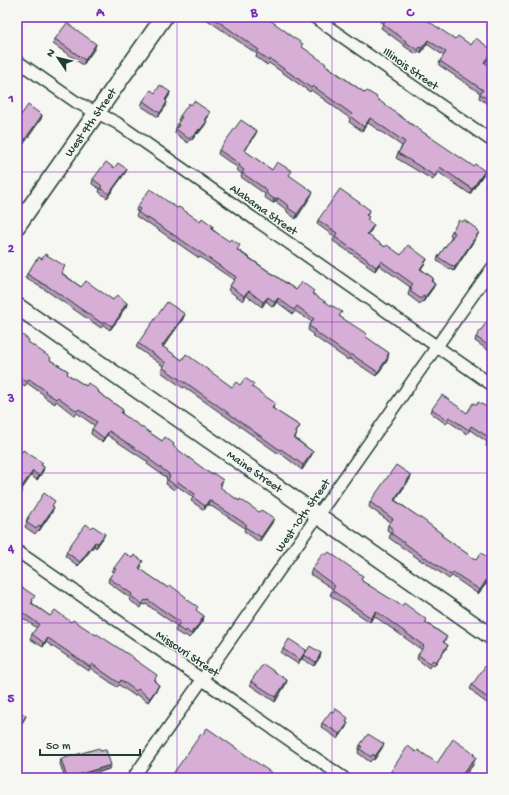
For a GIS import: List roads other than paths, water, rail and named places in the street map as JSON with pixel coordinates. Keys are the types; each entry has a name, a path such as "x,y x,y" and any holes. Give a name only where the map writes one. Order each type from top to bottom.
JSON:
{"street":[{"name":"West 9th Street","path":"17,226 164,17"},
{"name":"Illinois Street","path":"314,17 492,141"},
{"name":"Alabama Street","path":"17,61 76,102 117,123 492,385"},
{"name":"West 10th Street","path":"133,778 492,268"},
{"name":"Maine Street","path":"17,306 492,637"},
{"name":"Missouri Street","path":"17,551 344,778"}]}
